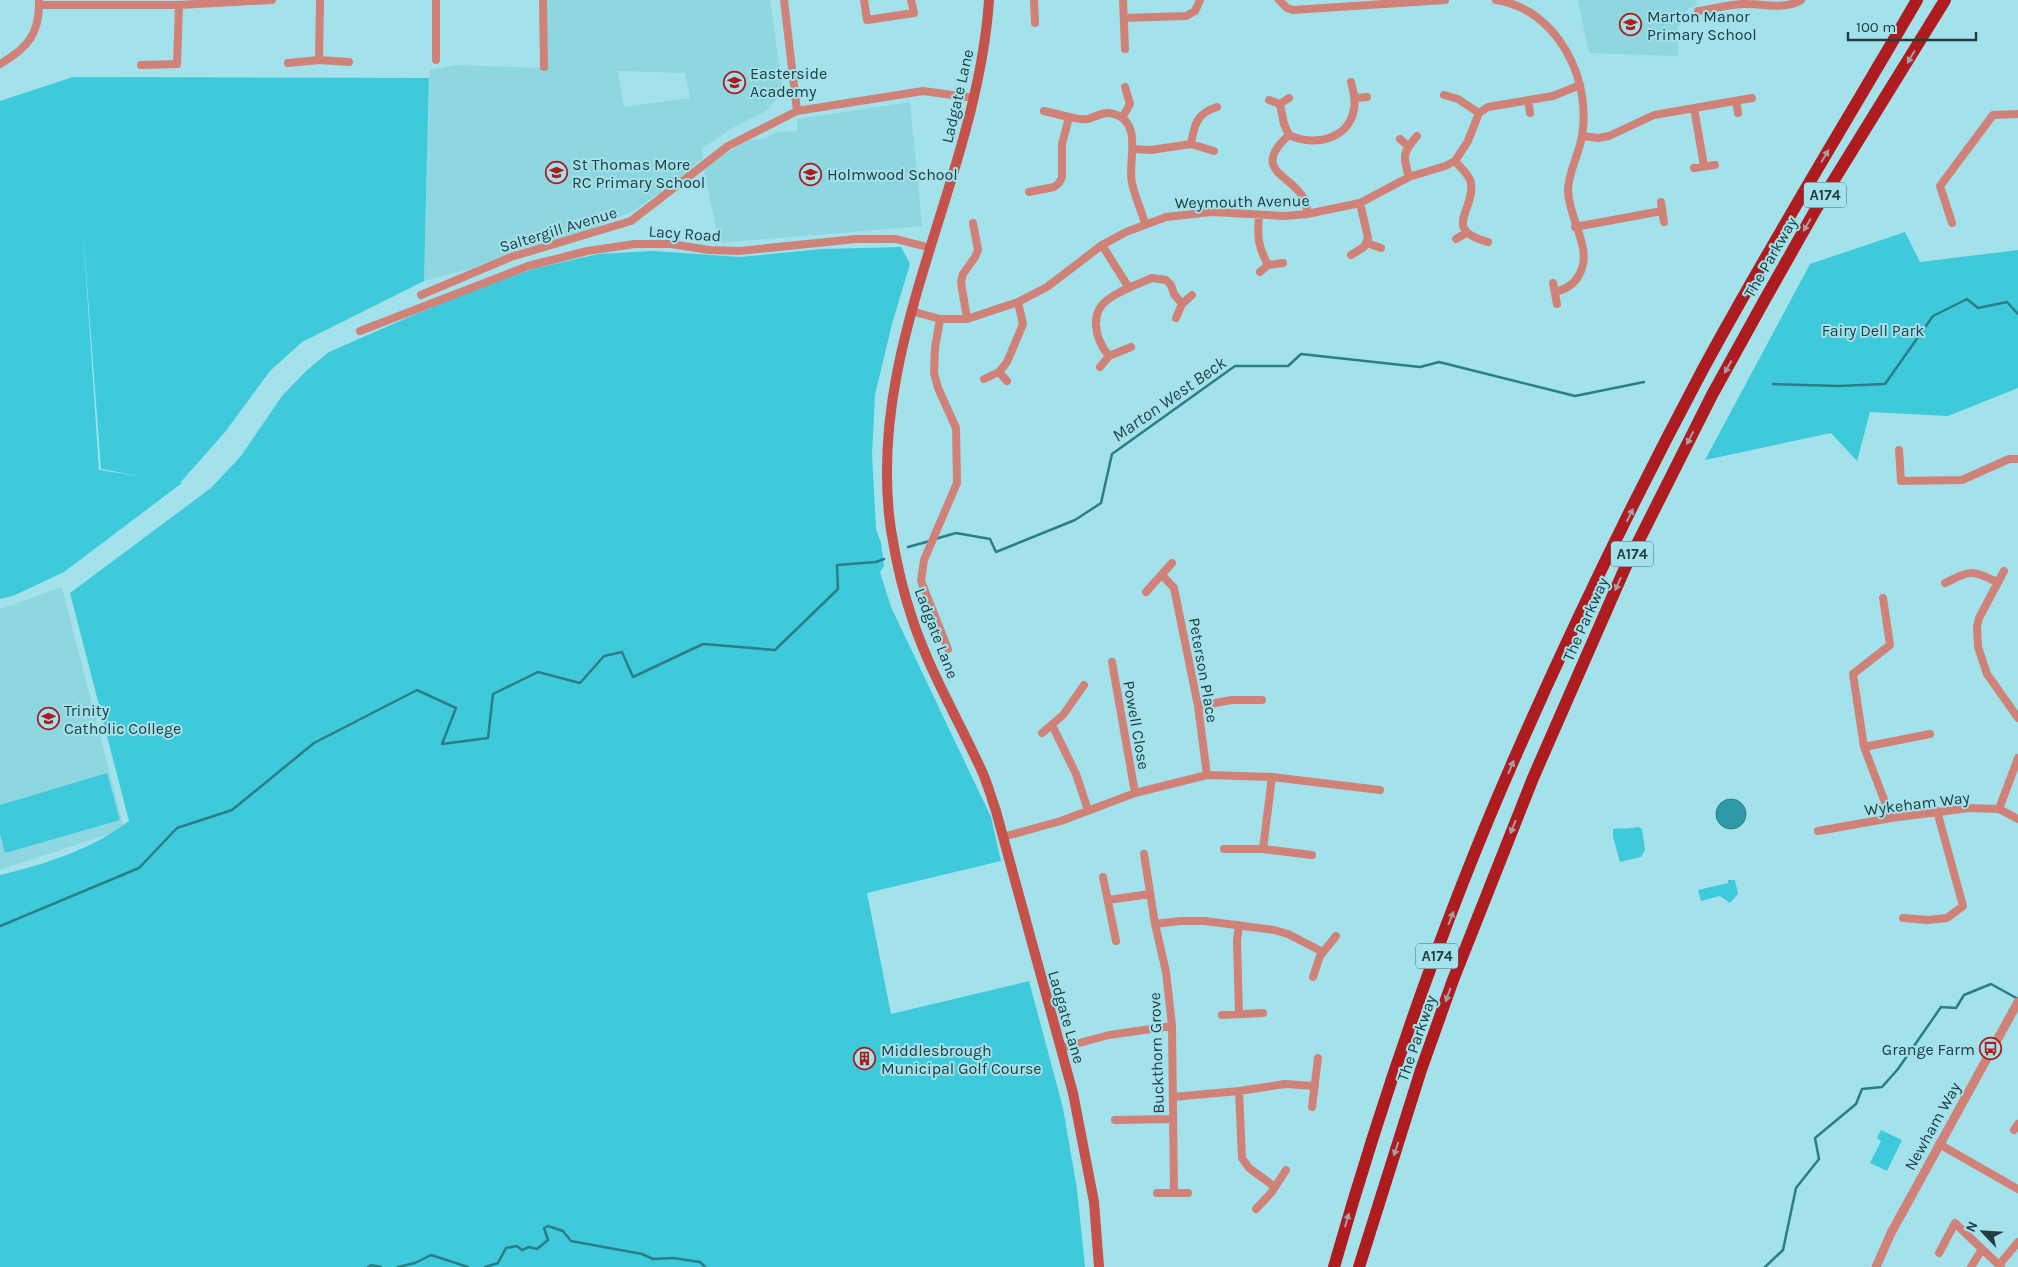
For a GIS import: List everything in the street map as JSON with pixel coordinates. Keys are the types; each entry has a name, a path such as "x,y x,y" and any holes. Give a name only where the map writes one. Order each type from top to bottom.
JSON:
{"highway":[{"name":"The Parkway","path":"1334,1267 1386,1098 1428,979 1470,868 1527,732 1597,580 1703,370 1795,207 1917,0"},
{"name":"The Parkway","path":"1359,1267 1421,1070 1453,980 1533,778 1625,568 1712,395 1764,300 1816,209 1945,0"}],"main road":[{"name":"Ladgate Lane","path":"989,0 987,28 974,98 911,311 896,369 888,438 888,489 891,531 913,622 982,770 1003,837 1079,1121 1094,1202 1099,1267"}],"street":[{"path":"0,64 19,53 32,38 37,28 39,3 131,2 179,5 224,1 272,0"},
{"path":"319,60 320,0"},
{"path":"436,0 436,60"},
{"path":"543,0 544,67"},
{"path":"784,0 797,111"},
{"path":"864,0 867,20 914,12 912,0"},
{"path":"1034,0 1035,23"},
{"path":"1122,0 1125,49"},
{"path":"1124,18 1186,16 1195,11 1200,0"},
{"path":"1279,0 1292,10 1355,3 1445,0"},
{"path":"1501,0 1533,14 1553,30 1566,51 1580,85 1584,116 1582,136 1571,172 1568,190 1569,208 1584,252 1582,269 1574,282 1562,291 1555,292"},
{"path":"1698,11 1747,3 1776,7 1789,5 1801,0"},
{"path":"141,65 177,64 179,5"},
{"path":"288,63 319,60 349,62"},
{"path":"1280,104 1284,124 1289,135 1305,142 1328,139 1347,125 1354,111 1355,98 1351,82"},
{"path":"1488,242 1476,239 1466,233 1463,220 1471,188 1471,180 1455,161 1468,141 1479,113 1497,105 1553,96 1580,85"},
{"path":"1122,118 1130,104 1125,87"},
{"name":"Saltergill Avenue","path":"421,295 510,257 630,221 728,146 797,111 923,91 974,98"},
{"path":"1444,95 1458,99 1479,113"},
{"path":"1355,98 1367,97"},
{"path":"1280,104 1289,98"},
{"path":"1582,136 1598,138 1608,136 1654,115 1752,98"},
{"path":"1269,100 1280,104"},
{"path":"1528,100 1530,113"},
{"path":"1736,101 1738,113"},
{"path":"1191,144 1196,121 1204,112 1216,107"},
{"path":"1694,108 1704,166"},
{"path":"1044,111 1080,120 1104,113 1122,118 1130,128 1132,136 1131,182 1146,223"},
{"path":"1952,223 1940,186 1993,116 2018,114"},
{"path":"1030,192 1054,187 1059,183 1062,176 1062,144 1069,117"},
{"path":"1289,135 1275,152 1274,164 1276,171 1300,192 1305,200 1307,214"},
{"path":"1409,177 1404,156 1408,146 1417,136"},
{"path":"1400,139 1408,146"},
{"path":"1132,149 1159,150 1191,144 1214,151"},
{"name":"Weymouth Avenue","path":"911,311 940,319 967,319 1018,302 1047,287 1102,245 1146,223 1166,216 1212,212 1259,216 1307,214 1360,203 1409,177 1455,161"},
{"path":"1694,168 1715,165"},
{"path":"1661,202 1664,222"},
{"path":"1351,255 1364,247 1368,238 1360,203"},
{"path":"1575,227 1662,212"},
{"path":"1259,216 1257,236 1261,251 1268,265"},
{"path":"967,319 960,282 978,250 973,223"},
{"path":"1456,239 1466,233"},
{"name":"Lacy Road","path":"360,331 528,266 587,251 616,246 671,244 709,250 740,251 856,239 896,239 931,248"},
{"path":"1367,243 1381,248"},
{"path":"1102,245 1129,288"},
{"path":"1260,272 1268,265 1283,263"},
{"path":"1109,356 1097,337 1096,318 1101,306 1109,298 1152,278 1159,278 1171,285 1174,294 1182,304"},
{"path":"1553,283 1557,304"},
{"path":"1176,318 1182,304 1192,295"},
{"path":"984,380 1000,372 1007,362 1023,324 1018,302"},
{"path":"940,319 935,348 934,373 938,388 956,428 957,483 924,560 922,581 924,591 948,649"},
{"path":"1100,367 1109,356 1131,347"},
{"path":"1000,372 1007,381"},
{"path":"1899,450 1901,481 1962,480 2009,459 2018,458"},
{"path":"1146,592 1172,563"},
{"path":"2004,571 1979,618 1977,627 1978,647 1986,674 2018,715"},
{"path":"1945,583 1961,575 1976,572 1997,582"},
{"name":"Peterson Place","path":"1162,575 1174,588 1198,706 1207,774"},
{"path":"1883,598 1890,645 1853,674 1864,748 1891,818"},
{"name":"Powell Close","path":"1112,662 1135,793"},
{"path":"1042,733 1063,715 1084,685"},
{"path":"1198,706 1232,700 1262,700"},
{"path":"1052,725 1076,774 1088,810"},
{"path":"1864,748 1930,734"},
{"path":"1999,809 2016,772 2018,758"},
{"path":"1003,837 1061,821 1135,793 1207,774 1272,777 1380,790"},
{"path":"1263,849 1272,777"},
{"name":"Wykeham Way","path":"1818,831 1891,818 1969,808 1999,809 2018,819"},
{"path":"1903,918 1928,920 1947,918 1963,906 1937,811"},
{"path":"1224,849 1263,849 1312,855"},
{"name":"Buckthorn Grove","path":"1144,854 1155,924 1166,972 1172,1026 1174,1193"},
{"path":"1104,877 1116,941"},
{"path":"1108,900 1150,894"},
{"path":"1155,924 1205,921 1274,930 1288,934 1323,952"},
{"path":"1239,926 1237,941 1239,1014"},
{"path":"1313,977 1323,952 1336,936"},
{"name":"Newham Way","path":"1876,1267 1891,1233 2018,1002"},
{"path":"1222,1015 1263,1013"},
{"path":"1061,1048 1109,1035 1172,1026"},
{"path":"1312,1107 1318,1058"},
{"path":"1172,1097 1239,1091 1285,1084 1315,1086"},
{"path":"1239,1091 1242,1158 1249,1168 1275,1187"},
{"path":"1115,1120 1173,1119"},
{"path":"1939,1144 2018,1189"},
{"path":"1256,1209 1275,1187 1286,1170"},
{"path":"1157,1193 1188,1193"},
{"path":"1939,1253 1955,1223 2000,1266 2018,1242"},
{"path":"1971,1267 1982,1249"}],"shaded area":[{"name":"St Thomas More RC Primary School","path":"542,0 770,0 783,92 766,111 734,127 701,149 703,158 668,187 633,211 586,231 520,249 470,269 424,281 430,70 456,65 541,68","holes":["618,71 685,73 690,98 624,107"]},
{"name":"Marton Manor Primary School","path":"1578,0 1696,0 1697,5 1689,8 1680,22 1678,29 1678,56 1589,53"},
{"name":"Holmwood School","path":"910,102 922,226 719,243 704,170 722,156 750,138 750,140 762,139 777,132 797,131 797,119"},
{"name":"Trinity Catholic College","path":"62,587 124,829 0,870 0,609"},
{"path":"1731,799 1742,803 1746,814 1742,825 1731,829 1720,825 1716,814 1720,803"}],"green space":[{"path":"73,77 429,78 424,281 302,342 270,371 225,432 180,483 182,483 64,572 13,596 0,599 0,101","holes":["83,231 101,469 140,476 99,470"]},
{"name":"Fairy Dell Park","path":"1905,232 1920,262 2018,250 2018,388 1948,416 1870,412 1857,461 1831,433 1705,460 1810,264"},
{"name":"Middlesbrough Municipal Golf Course","path":"901,247 910,264 892,324 875,395 872,454 876,529 881,543 884,566 880,572 891,607 991,817 1001,861 867,893 891,1014 1029,981 1063,1108 1077,1189 1085,1267 0,1267 0,875 67,855 99,840 129,821 70,593 211,488 241,456 282,396 306,371 329,352 481,287 533,269 598,254 653,251 740,257 822,249"},
{"path":"107,773 120,820 5,853 0,834 0,805"},
{"path":"1638,827 1642,829 1645,850 1641,857 1620,862 1613,837 1613,829"},
{"path":"1728,880 1735,880 1738,894 1730,903 1720,896 1701,901 1698,890 1728,883"},
{"path":"1881,1130 1902,1140 1887,1171 1870,1163 1881,1141 1877,1138"}],"waterway":[{"name":"Marton West Beck","path":"1773,384 1839,386 1885,384 1933,316 1967,299 1978,308 2007,302 2018,314"},
{"name":"Marton West Beck","path":"935,539 956,533 990,539 996,552 1075,520 1101,503 1112,454 1235,366 1288,366 1301,354 1420,367 1439,362 1575,396 1644,382"},
{"name":"Marton West Beck","path":"908,547 930,541"},
{"name":"Marton West Beck","path":"0,926 139,868 177,828 232,810 314,743 417,690 456,708 442,744 488,738 493,694 538,672 580,683 604,656 622,652 633,677 703,644 775,650 838,589 837,565 876,562 884,559"},
{"path":"1765,1267 1783,1250 1796,1188 1819,1159 1815,1138 1856,1104 1862,1089 1882,1087 1898,1069 1941,1007 1956,1008 1964,995 1991,984 2018,999"},
{"path":"485,1267 498,1263 506,1248 517,1246 522,1250 529,1247 537,1249 548,1240 544,1228 548,1226 563,1231 571,1241 642,1254 653,1259 673,1258 700,1262 705,1267"},
{"path":"398,1267 415,1263 431,1255 468,1267"},
{"path":"368,1267 371,1265 381,1267"}],"place":[{"name":"Marton Manor Primary School","path":"1631,25"},
{"name":"Easterside Academy","path":"734,82"},
{"name":"St Thomas More RC Primary School","path":"556,173"},
{"name":"Holmwood School","path":"811,174"},
{"name":"Trinity Catholic College","path":"48,719"},
{"name":"Grange Farm","path":"1991,1049"},
{"name":"Middlesbrough Municipal Golf Course","path":"865,1059"}]}
